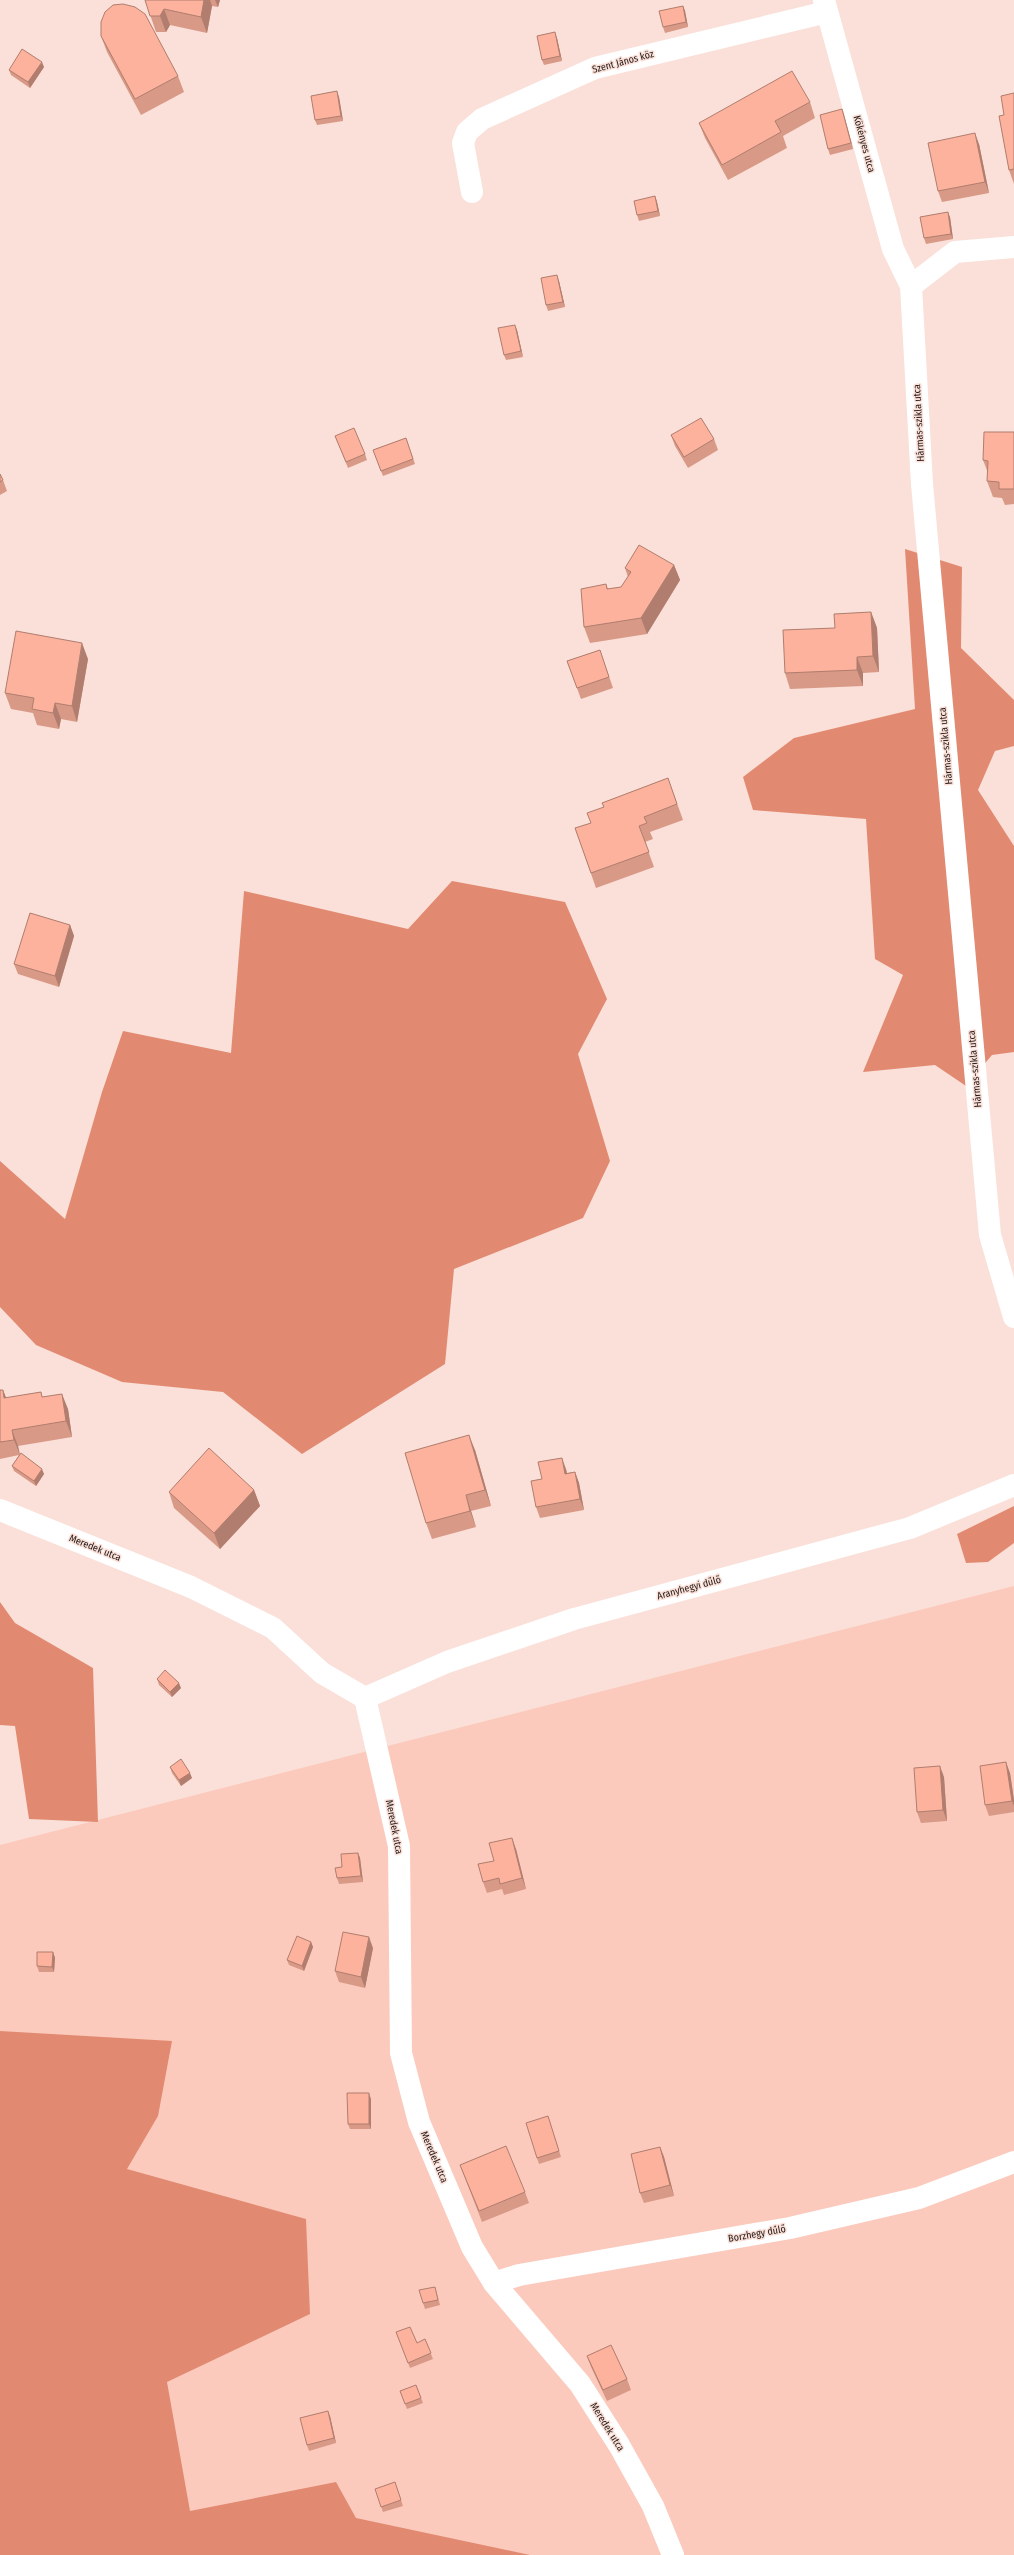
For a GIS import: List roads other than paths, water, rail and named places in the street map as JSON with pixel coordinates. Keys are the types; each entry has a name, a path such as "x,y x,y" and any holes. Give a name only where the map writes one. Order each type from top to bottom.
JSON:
{"street":[{"name":"Szent János köz","path":"472,192 463,143 467,132 482,120 595,68 826,6"},
{"name":"Kökényes utca","path":"826,6 893,249 911,286"},
{"path":"911,286 955,252 1014,247"},
{"name":"Hármas-szikla utca","path":"911,286 922,484 990,1235 1014,1317"},
{"name":"Aranyhegyi dűlő","path":"365,1698 447,1662 574,1619 910,1528 1014,1485"},
{"name":"Meredek utca","path":"0,1510 190,1587 273,1628 322,1673 365,1698 400,1846 402,2054 419,2122 472,2247 494,2283 580,2384 619,2444 653,2506 673,2555"},
{"name":"Borzhegy dűlő","path":"494,2283 519,2275 790,2228 919,2198 1014,2162"}]}
